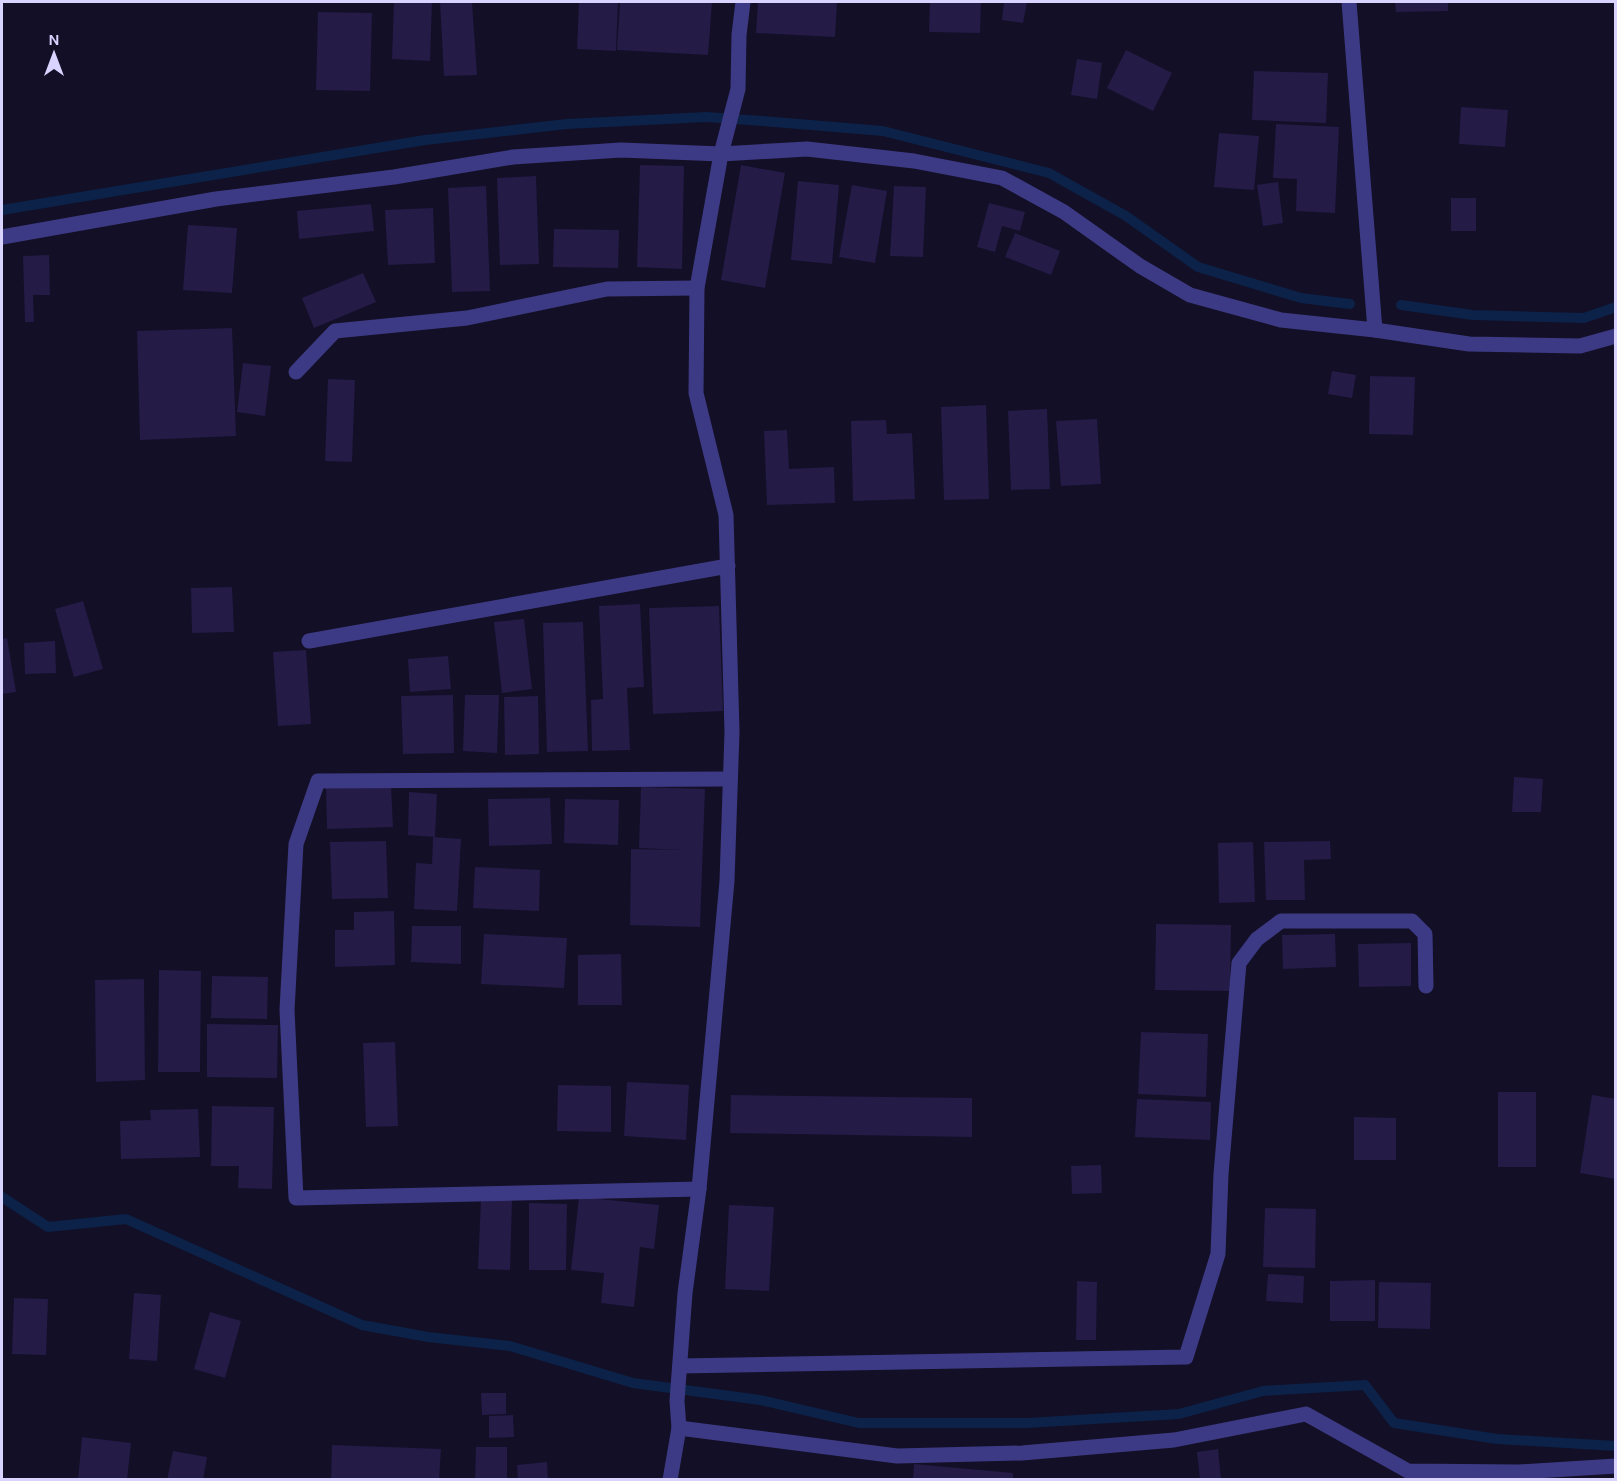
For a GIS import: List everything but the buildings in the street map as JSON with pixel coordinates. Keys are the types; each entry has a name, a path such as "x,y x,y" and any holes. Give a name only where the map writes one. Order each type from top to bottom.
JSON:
{"street":[{"path":"670,1479 679,1428 677,1401 686,1293 699,1189 727,881 732,732 726,515 696,393 697,288 721,153 738,89 739,35 743,2"},
{"path":"1348,2 1375,330"},
{"path":"2,237 216,199 394,177 513,157 621,150 721,153 807,149 914,161 1002,178 1064,212 1140,266 1190,295 1281,321 1375,330 1469,344 1580,346 1616,336"},
{"path":"296,372 335,331 467,318 607,290 697,288"},
{"path":"309,642 728,566"},
{"path":"699,1189 296,1198 287,1010 296,844 318,781 729,779"},
{"path":"680,1366 1186,1357 1218,1254 1221,1174 1239,963 1257,939 1281,921 1412,921 1425,934 1426,986"},
{"path":"679,1428 897,1456 1022,1453 1174,1440 1306,1414 1408,1471 1519,1472 1616,1466"}],"waterway":[{"path":"2,210 425,140 567,124 706,117 883,131 1049,173 1126,216 1198,267 1301,298 1350,304"},
{"path":"1401,305 1473,315 1584,318 1616,307"},
{"path":"2,1197 48,1227 126,1219 362,1325 428,1337 510,1346 633,1383 760,1400 859,1423 1027,1423 1179,1414 1263,1391 1365,1385 1394,1423 1497,1439 1616,1446"}]}
